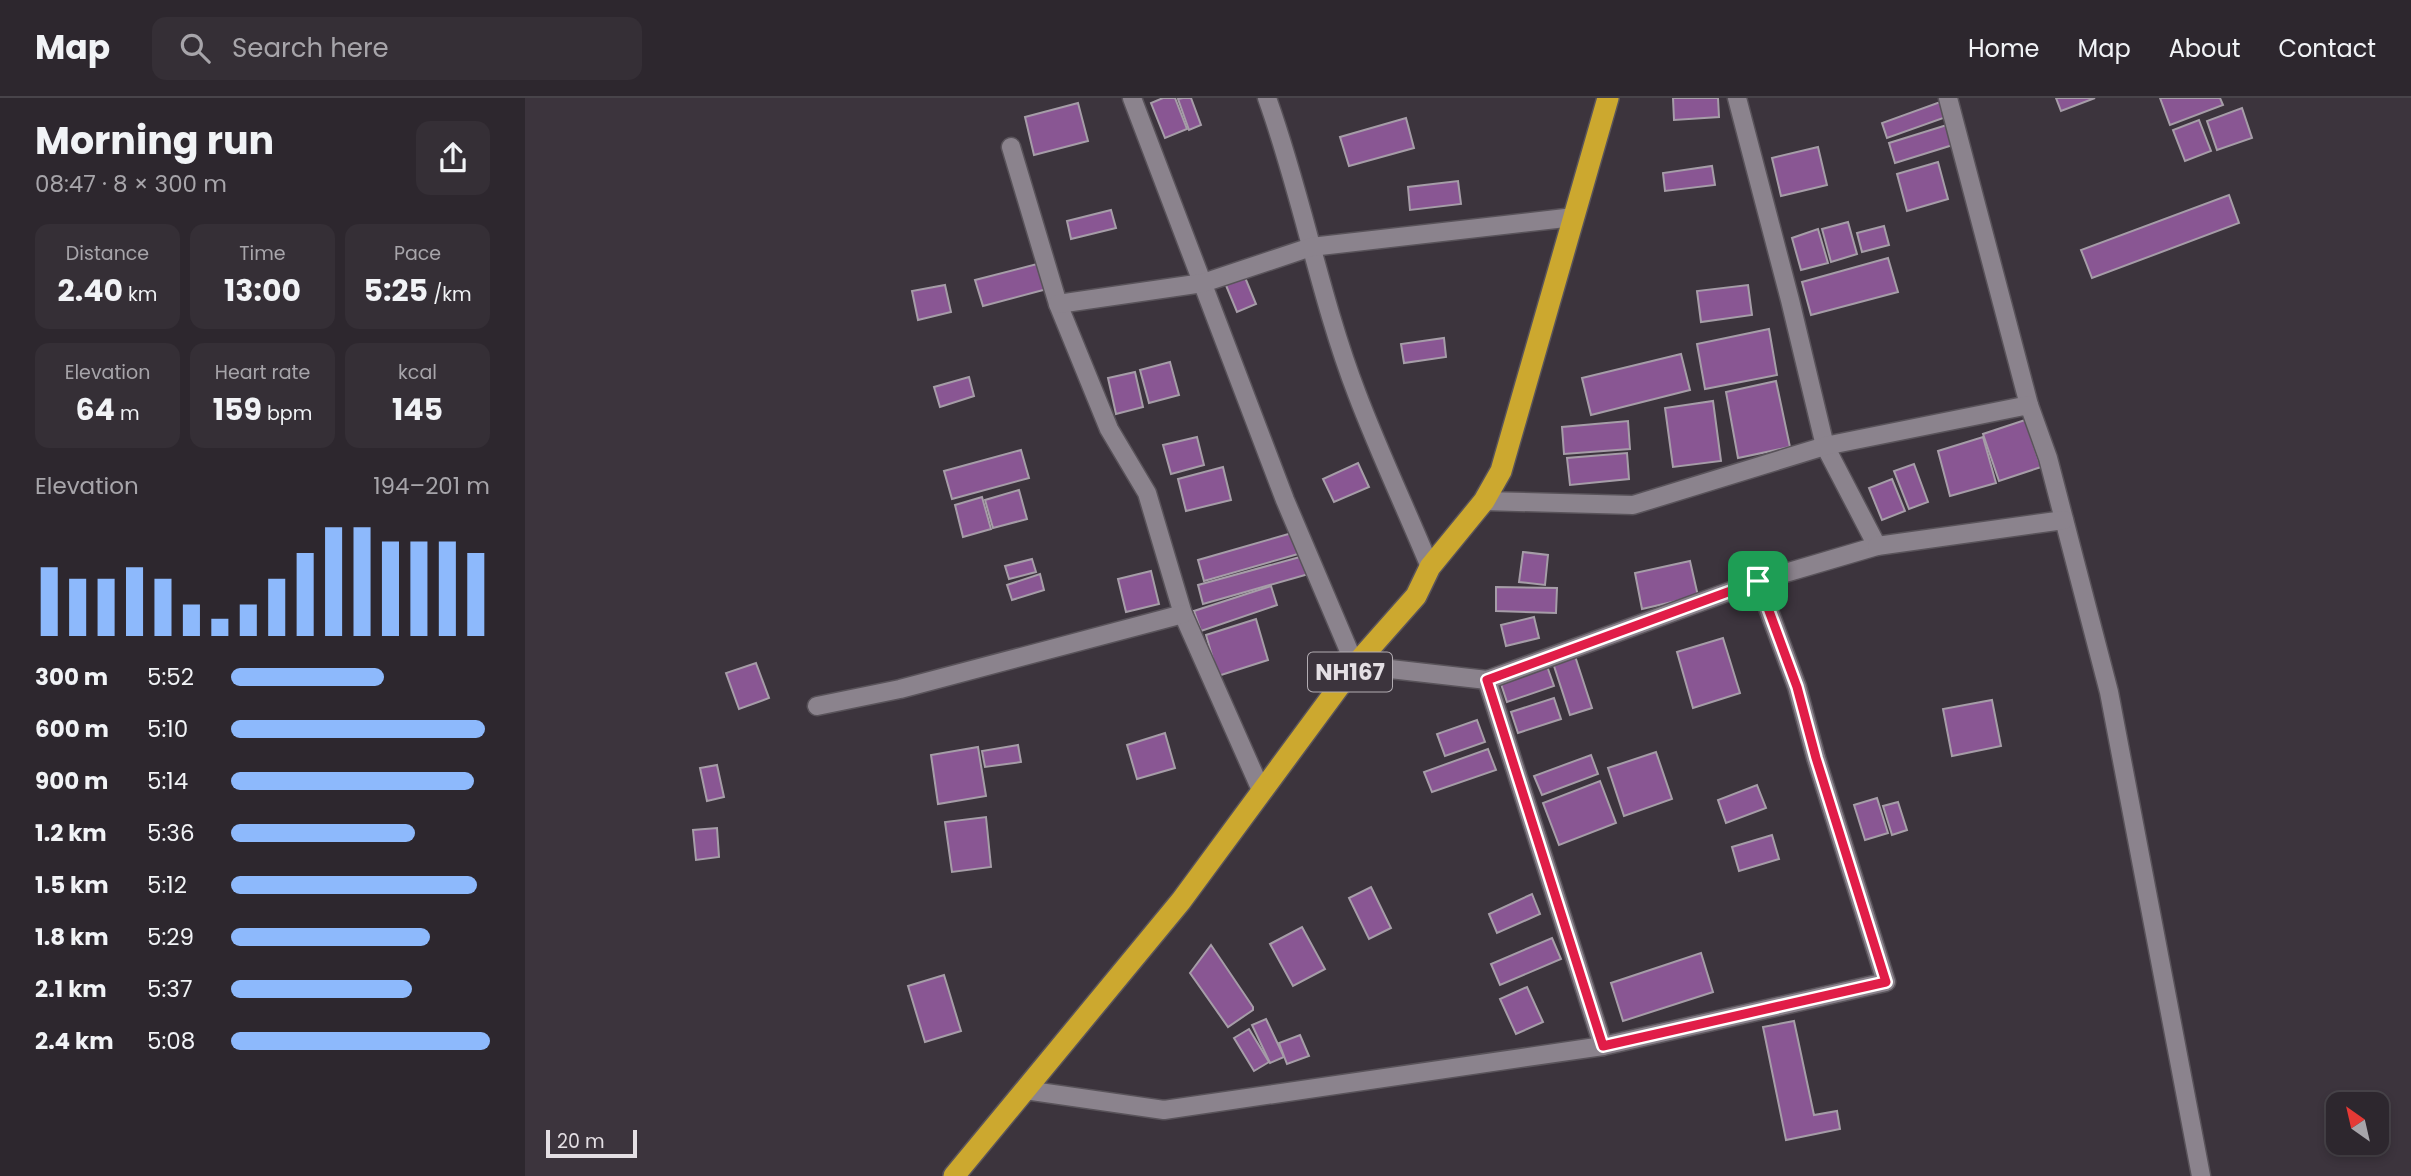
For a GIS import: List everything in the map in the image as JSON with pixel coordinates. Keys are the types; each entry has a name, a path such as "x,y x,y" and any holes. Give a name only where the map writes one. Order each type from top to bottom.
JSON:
{"highway":[{"name":"NH167","path":"954,1176 1181,901 1355,665 1416,596 1430,567 1484,501 1501,471 1608,98"}],"street":[{"path":"1132,98 1285,500 1355,665 1487,680 1758,581 1877,546 2064,520"},
{"path":"1266,98 1284,146 1311,247 1357,393 1430,567"},
{"path":"1737,98 1825,446 1877,546"},
{"path":"1948,98 2029,405 2047,458 2109,692 2201,1176"},
{"path":"1011,147 1058,304 1109,429 1147,493 1183,614 1261,790"},
{"path":"1058,304 1203,283 1311,247 1574,217"},
{"path":"1484,501 1633,505 1825,446 2029,405"},
{"path":"1024,1090 1164,1110 1603,1046 1886,982 1816,758 1797,687 1758,581"},
{"path":"817,706 900,688 1183,614"},
{"path":"1487,680 1603,1046"}],"building":[{"path":"1163,98 1175,98 1187,129 1165,138 1151,103"},
{"path":"1191,98 1201,125 1189,130 1178,99"},
{"path":"1673,98 1718,98 1719,117 1674,120"},
{"path":"2056,98 2095,98 2061,111"},
{"path":"2160,98 2220,98 2223,105 2170,125"},
{"path":"1943,101 1949,116 1887,138 1882,123"},
{"path":"1078,103 1088,141 1034,155 1025,117"},
{"path":"2242,108 2252,138 2217,150 2207,121"},
{"path":"1406,118 1414,148 1349,166 1340,137"},
{"path":"2199,120 2211,151 2185,161 2173,130"},
{"path":"1950,124 1956,144 1895,163 1889,143"},
{"path":"1818,147 1827,185 1781,196 1772,158"},
{"path":"1938,162 1948,199 1907,211 1897,174"},
{"path":"1712,166 1715,185 1665,191 1663,173"},
{"path":"1458,181 1461,204 1410,210 1408,187"},
{"path":"2229,195 2239,223 2092,278 2081,250"},
{"path":"1111,210 1116,228 1071,239 1067,221"},
{"path":"1848,222 1857,254 1831,262 1822,229"},
{"path":"1884,226 1889,245 1862,252 1857,233"},
{"path":"1818,229 1828,263 1801,270 1792,238"},
{"path":"1888,258 1898,292 1811,315 1802,282"},
{"path":"1041,263 1047,289 983,306 975,280"},
{"path":"1244,275 1256,304 1237,312 1225,283"},
{"path":"945,285 951,312 918,320 912,291"},
{"path":"1748,285 1752,315 1701,322 1697,291"},
{"path":"1769,329 1777,375 1705,389 1697,344"},
{"path":"1444,338 1446,357 1404,363 1401,344"},
{"path":"1681,354 1690,390 1591,415 1582,378"},
{"path":"1170,362 1179,395 1149,403 1140,370"},
{"path":"1135,372 1143,407 1116,414 1108,378"},
{"path":"969,377 974,396 940,407 934,387"},
{"path":"1776,381 1790,447 1738,458 1726,392"},
{"path":"1713,401 1721,461 1673,467 1665,408"},
{"path":"2025,420 2041,467 1999,481 1983,434"},
{"path":"1628,421 1630,449 1564,454 1562,427"},
{"path":"1197,437 1204,465 1171,474 1163,445"},
{"path":"1983,437 1996,483 1950,496 1938,451"},
{"path":"1021,450 1029,478 952,499 944,471"},
{"path":"1627,453 1629,479 1570,485 1567,458"},
{"path":"1358,463 1369,487 1334,502 1323,479"},
{"path":"1914,464 1928,502 1909,509 1894,471"},
{"path":"1223,467 1231,500 1186,511 1178,479"},
{"path":"1892,479 1905,511 1882,520 1869,488"},
{"path":"1019,490 1027,519 993,528 985,500"},
{"path":"982,497 991,529 963,537 955,505"},
{"path":"1292,533 1298,554 1204,581 1198,560"},
{"path":"1523,552 1548,555 1545,585 1519,582"},
{"path":"1307,555 1312,573 1203,604 1198,585"},
{"path":"1032,559 1036,572 1009,579 1005,566"},
{"path":"1690,561 1698,596 1642,609 1635,573"},
{"path":"1151,571 1159,604 1126,612 1118,579"},
{"path":"1040,574 1044,590 1012,600 1007,585"},
{"path":"1271,586 1277,605 1201,631 1194,611"},
{"path":"1496,587 1557,588 1556,613 1496,611"},
{"path":"1534,617 1539,638 1506,646 1501,625"},
{"path":"1256,619 1268,660 1218,676 1206,635"},
{"path":"1723,638 1740,693 1693,708 1677,652"},
{"path":"1575,656 1592,708 1570,715 1553,663"},
{"path":"756,663 769,698 739,709 726,673"},
{"path":"1547,666 1554,686 1507,702 1500,681"},
{"path":"1554,698 1561,719 1518,733 1511,712"},
{"path":"1992,700 2001,746 1952,756 1943,709"},
{"path":"1477,720 1485,742 1445,756 1437,734"},
{"path":"1165,733 1175,768 1137,779 1127,745"},
{"path":"1018,745 1021,762 985,767 982,751"},
{"path":"978,747 986,796 938,804 931,755"},
{"path":"1488,749 1496,770 1432,792 1424,772"},
{"path":"1656,752 1672,799 1624,816 1608,768"},
{"path":"1591,755 1598,774 1542,795 1534,776"},
{"path":"717,765 724,797 707,801 700,768"},
{"path":"1600,781 1616,823 1559,845 1543,803"},
{"path":"1757,785 1766,808 1726,823 1718,800"},
{"path":"1877,798 1888,833 1865,840 1854,805"},
{"path":"1898,802 1907,830 1892,835 1883,806"},
{"path":"986,817 991,867 952,872 945,822"},
{"path":"717,828 719,857 696,860 693,830"},
{"path":"1772,835 1779,859 1739,871 1732,847"},
{"path":"1371,887 1391,928 1369,939 1349,898"},
{"path":"1532,894 1540,914 1497,933 1489,914"},
{"path":"1302,927 1325,969 1293,986 1270,944"},
{"path":"1552,938 1561,959 1500,985 1491,964"},
{"path":"1211,945 1253,1007 1253,1010 1228,1027 1190,973"},
{"path":"1701,953 1713,992 1623,1021 1611,983"},
{"path":"944,975 961,1031 925,1042 908,986"},
{"path":"1527,987 1543,1022 1516,1034 1500,999"},
{"path":"1266,1019 1284,1057 1270,1063 1252,1025"},
{"path":"1794,1021 1814,1115 1837,1111 1840,1129 1786,1140 1763,1027"},
{"path":"1249,1029 1269,1062 1254,1071 1234,1038"},
{"path":"1300,1035 1309,1056 1287,1064 1279,1043"}],"route":[{"path":"1758,581 1797,687 1816,758 1886,982 1603,1046 1487,680 1758,581"}]}
